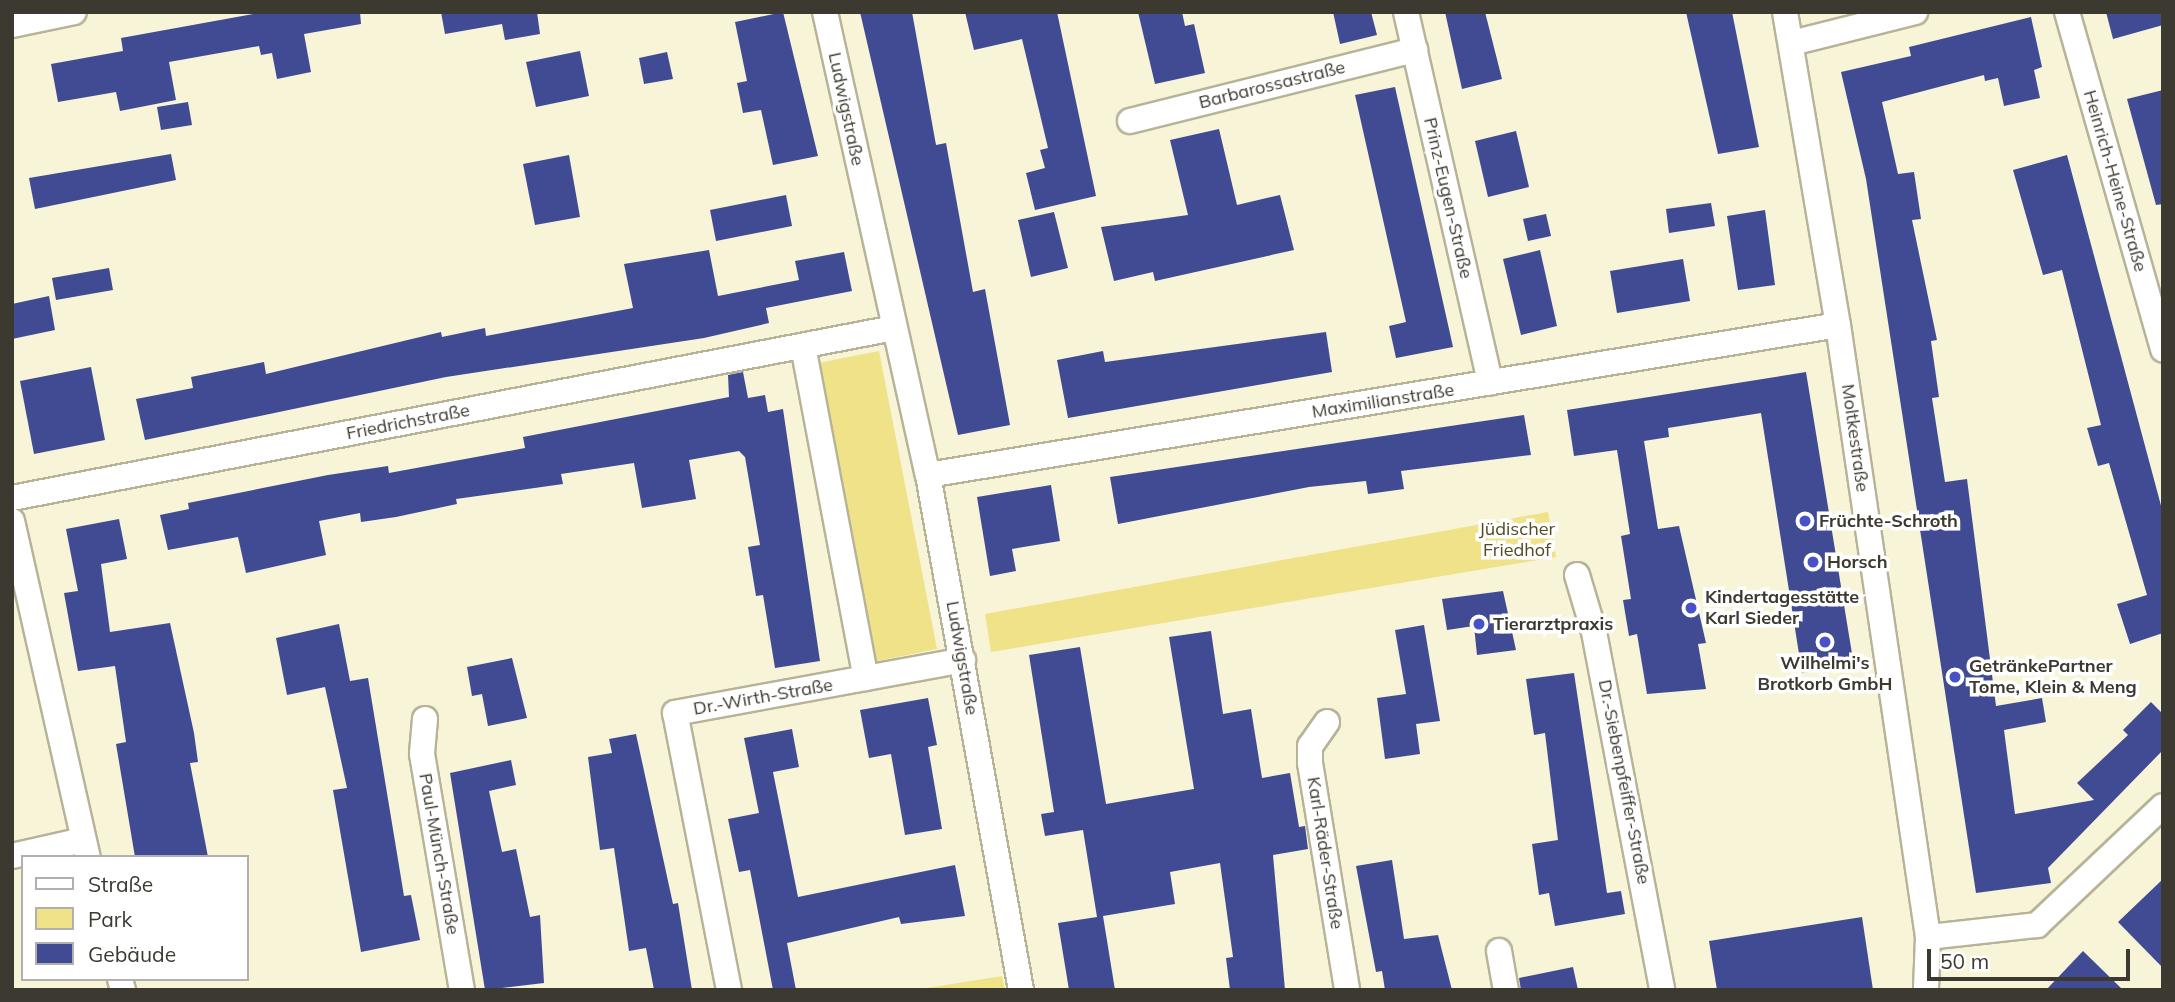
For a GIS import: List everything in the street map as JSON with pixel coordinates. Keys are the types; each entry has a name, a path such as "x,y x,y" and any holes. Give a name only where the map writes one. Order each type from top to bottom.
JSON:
{"street":[{"path":"12,25 74,12"},
{"name":"Ludwigstraße","path":"825,12 928,475 1021,990"},
{"name":"Prinz-Eugen-Straße","path":"1406,12 1490,383"},
{"name":"Moltkestraße","path":"1784,12 1792,43 1838,325 1928,942 1942,990"},
{"path":"1792,43 1915,12"},
{"name":"Heinrich-Heine-Straße","path":"2067,12 2163,350"},
{"name":"Barbarossastraße","path":"1130,121 1415,50"},
{"name":"Maximilianstraße","path":"928,475 1838,325"},
{"path":"866,678 803,346 894,328"},
{"name":"Friedrichstraße","path":"12,498 803,346"},
{"path":"12,521 85,848 21,855"},
{"name":"Dr.-Siebenpfeiffer-Straße","path":"1577,575 1597,645 1662,990"},
{"name":"Dr.-Wirth-Straße","path":"729,990 675,713 963,660"},
{"name":"Paul-Münch-Straße","path":"425,719 422,754 462,990"},
{"name":"Karl-Räder-Straße","path":"1327,722 1310,746 1310,763 1348,990"},
{"path":"1928,942 2037,925 2163,806"},
{"name":"Moltkestraße","path":"1926,990 1928,942"},
{"path":"1499,951 1506,990"}],"green space":[{"path":"879,351 937,649 877,661 818,363"},
{"name":"Jüdischer Friedhof","path":"1548,512 1556,557 991,652 985,614"},
{"path":"1002,976 1005,990 915,990"}],"building":[{"path":"264,12 360,12 361,24 304,34 311,72 277,79 272,53 261,55 259,46 169,62 176,100 120,111 116,92 58,102 51,64 123,51 121,38"},
{"path":"441,12 537,12 540,34 505,40 502,24 445,34"},
{"path":"783,12 818,156 773,165 761,110 743,113 737,83 747,81 735,22"},
{"path":"860,12 912,12 936,145 946,143 973,292 985,289 1010,425 958,435"},
{"path":"965,12 1057,12 1096,196 1035,210 1026,173 1045,168 1040,150 1048,148 1022,39 974,50"},
{"path":"1138,12 1182,12 1185,26 1194,24 1205,73 1155,84"},
{"path":"1333,12 1371,12 1377,35 1340,44"},
{"path":"1445,12 1485,12 1502,79 1462,89"},
{"path":"1686,12 1732,12 1759,147 1718,154"},
{"path":"2106,12 2163,12 2163,25 2113,39"},
{"path":"2031,17 2042,67 2034,70 2040,98 2004,106 1998,78 1985,81 1984,75 1882,102 1898,174 1914,172 1921,219 1912,220 1937,340 1931,341 1939,397 1932,398 1945,482 1967,479 1996,706 2042,698 2046,722 2004,730 2015,814 2094,800 2077,783 2128,735 2123,730 2151,702 2163,714 2163,750 2048,868 2051,883 1976,893 1866,179 1841,72 1911,56 1909,47"},
{"path":"580,51 589,96 536,107 526,62"},
{"path":"667,52 673,79 644,84 639,58"},
{"path":"1395,87 1453,347 1396,358 1389,326 1406,322 1355,95"},
{"path":"2163,90 2163,204 2156,205 2127,99"},
{"path":"188,102 192,125 161,130 157,107"},
{"path":"1219,129 1237,205 1280,195 1294,250 1155,281 1153,272 1114,281 1101,227 1188,215 1170,140"},
{"path":"1516,131 1529,187 1488,197 1475,141"},
{"path":"171,154 176,180 35,209 29,178"},
{"path":"569,155 580,217 535,225 523,164"},
{"path":"2067,155 2163,513 2163,633 2130,644 2117,604 2147,595 2109,463 2098,466 2087,428 2101,425 2062,270 2043,275 2013,170"},
{"path":"786,195 792,226 716,241 710,210"},
{"path":"1711,203 1715,226 1669,233 1666,209"},
{"path":"1765,210 1775,285 1738,290 1727,216"},
{"path":"1054,212 1068,268 1031,277 1018,220"},
{"path":"1546,214 1551,236 1528,241 1523,219"},
{"path":"709,250 718,296 799,280 795,261 844,252 852,291 766,308 769,323 704,338 446,377 145,440 136,399 193,388 191,377 264,362 266,374 441,332 442,337 485,328 486,336 633,308 624,264"},
{"path":"1540,250 1557,326 1521,335 1503,259"},
{"path":"1683,259 1690,301 1617,313 1610,271"},
{"path":"109,268 113,290 56,300 52,278"},
{"path":"49,296 55,330 12,339 12,304"},
{"path":"1326,332 1332,372 1068,418 1057,360 1103,351 1105,362"},
{"path":"91,367 105,440 34,454 20,381"},
{"path":"743,372 748,398 765,395 768,412 783,409 820,661 775,668 763,595 756,596 748,547 760,545 745,457 739,451 689,460 696,499 642,508 634,463 561,474 563,484 456,499 457,504 396,517 361,522 360,513 319,521 326,555 246,573 238,537 168,550 160,515 189,509 188,503 328,475 388,466 389,473 525,448 523,437 729,397 728,375"},
{"path":"1806,372 1854,666 1802,673 1761,413 1668,428 1669,437 1644,441 1658,529 1679,526 1706,643 1698,644 1706,689 1647,694 1637,634 1629,636 1623,600 1631,599 1621,536 1630,534 1617,450 1574,456 1567,410"},
{"path":"1524,415 1531,455 1401,471 1404,489 1368,494 1366,481 1309,487 1118,524 1110,477"},
{"path":"1051,485 1060,541 1012,549 1016,571 990,576 977,497"},
{"path":"119,519 127,559 101,564 110,632 170,623 194,733 198,762 190,763 208,855 135,855 116,744 126,742 115,666 78,671 64,593 78,591 66,529"},
{"name":"Tierarztpraxis","path":"1503,591 1516,650 1477,655 1474,626 1447,630 1442,599"},
{"path":"339,624 350,681 368,678 404,896 411,895 420,940 361,952 333,790 347,788 325,687 287,695 276,638"},
{"path":"1424,625 1440,721 1416,724 1420,754 1385,759 1377,698 1406,694 1395,630"},
{"path":"1211,631 1223,714 1251,709 1262,778 1290,773 1299,827 1305,826 1308,849 1273,855 1285,990 1230,990 1226,958 1233,957 1220,863 1170,872 1175,904 1103,916 1115,990 1069,990 1058,923 1097,917 1083,830 1045,836 1041,814 1054,812 1029,655 1080,647 1106,804 1194,789 1169,637"},
{"path":"512,658 527,718 488,726 482,694 472,696 467,667"},
{"path":"1574,673 1607,893 1621,891 1625,914 1555,926 1549,893 1539,895 1532,844 1558,840 1545,733 1534,735 1526,679"},
{"path":"928,698 937,745 928,747 942,829 905,835 891,754 869,758 860,710"},
{"path":"792,729 799,767 773,772 798,897 955,865 965,916 901,924 899,917 787,943 796,990 773,990 750,870 739,872 728,819 759,813 744,738"},
{"path":"636,734 673,904 678,903 692,990 654,990 646,948 629,951 614,848 600,850 588,757 612,753 609,739"},
{"path":"511,760 516,785 489,791 502,852 516,849 530,917 540,915 544,983 485,990 450,773"},
{"path":"1392,860 1404,939 1438,935 1452,990 1385,990 1382,971 1376,972 1356,866"},
{"path":"2163,879 2163,968 2118,922"},
{"path":"1862,917 1873,990 1717,990 1709,941"},
{"path":"2083,951 2123,990 2046,990"},
{"path":"1573,967 1578,990 1521,990 1519,978"}],"place":[{"name":"Früchte-Schroth","path":"1805,521"},
{"name":"Horsch","path":"1813,562"},
{"name":"Kindertagesstätte Karl Sieder","path":"1691,608"},
{"name":"Tierarztpraxis","path":"1479,624"},
{"name":"Wilhelmi's Brotkorb GmbH","path":"1825,642"},
{"name":"GetränkePartner Tome, Klein & Meng","path":"1955,677"}]}
